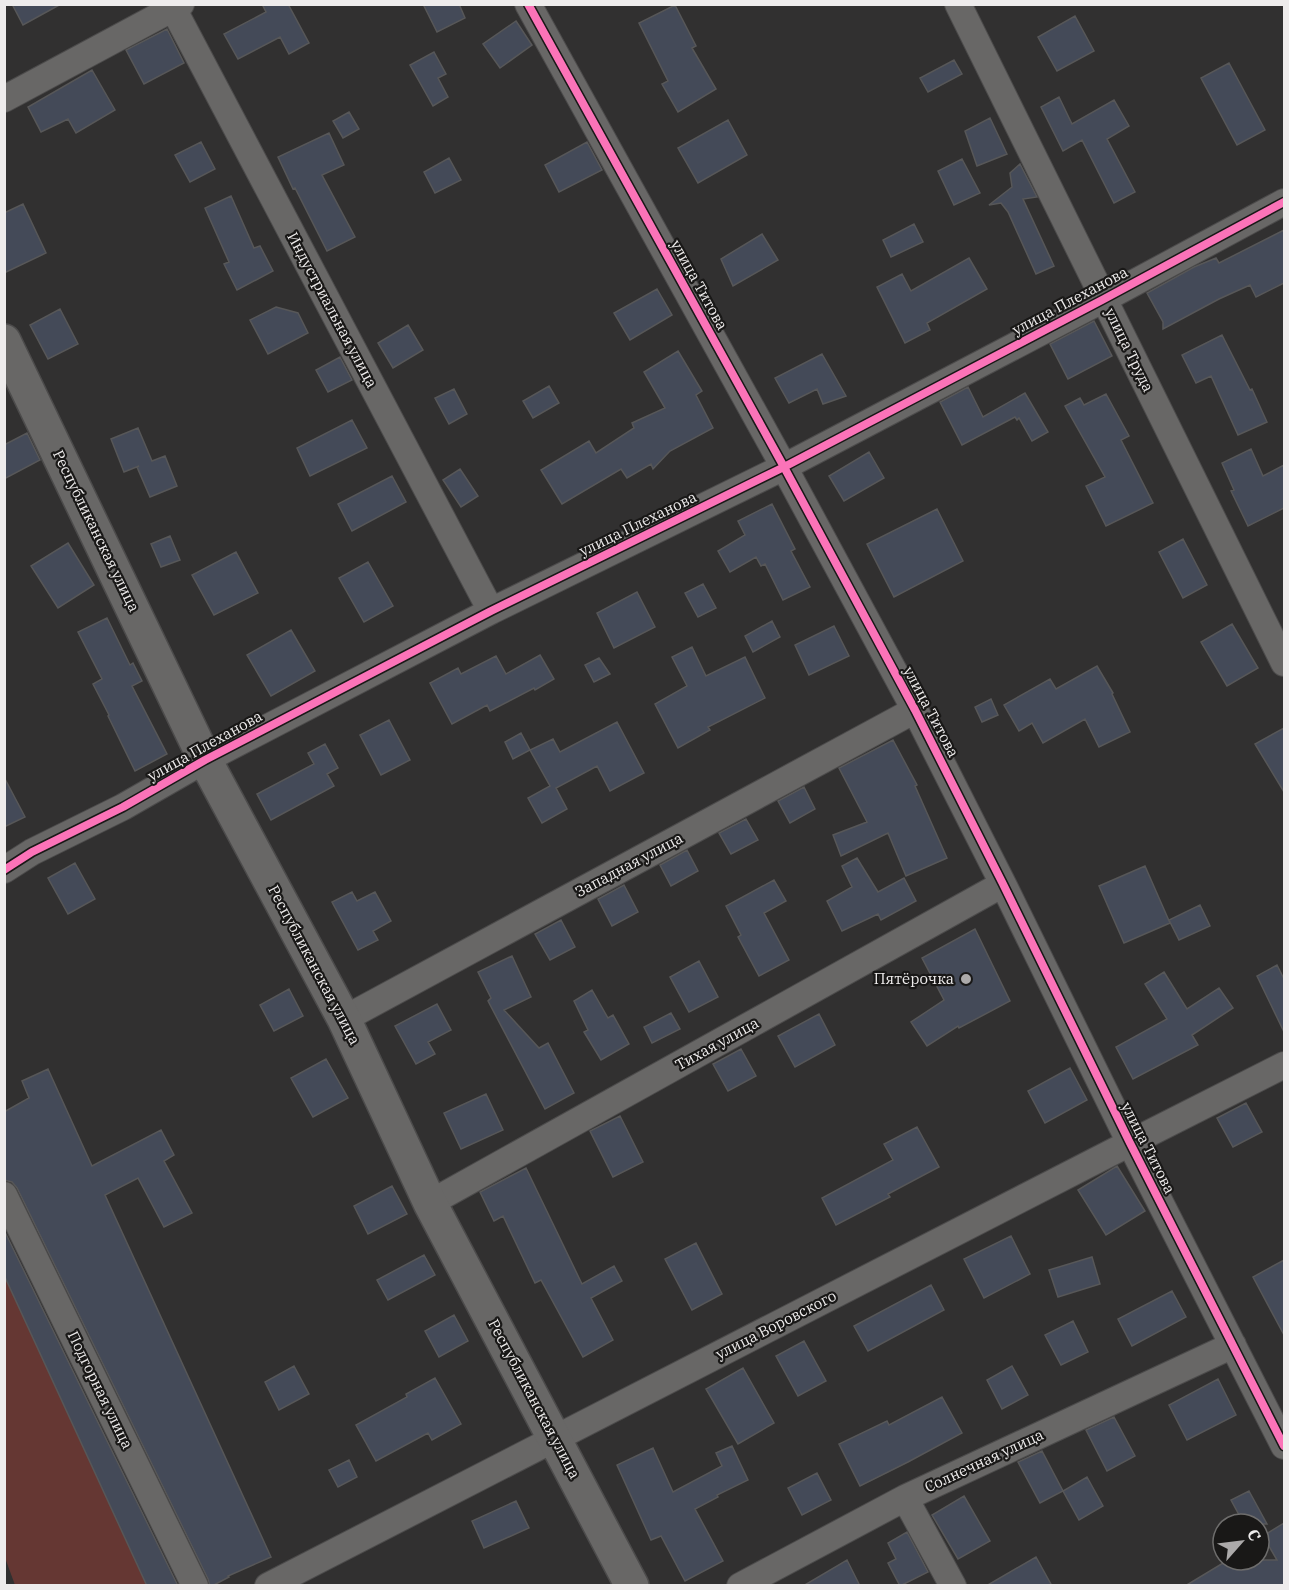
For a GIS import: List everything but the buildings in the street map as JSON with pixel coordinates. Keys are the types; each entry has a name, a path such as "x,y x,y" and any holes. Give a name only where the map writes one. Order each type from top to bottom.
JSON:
{"street":[{"name":"улица Титова","path":"528,4 784,467 915,710 1130,1143 1284,1446"},
{"name":"улица Труда","path":"958,4 1284,663"},
{"path":"4,99 177,6"},
{"name":"Индустриальная улица","path":"177,6 491,611"},
{"name":"улица Плеханова","path":"4,870 32,852 123,807 205,760 491,611 784,467 1284,202"},
{"name":"Республиканская улица","path":"4,341 205,760 344,1019 430,1203 632,1586"},
{"name":"Западная улица","path":"344,1019 915,710"},
{"name":"Тихая улица","path":"430,1203 1003,884"},
{"name":"улица Воровского","path":"268,1586 1284,1065"},
{"name":"Подгорная улица","path":"4,1195 195,1586"},
{"name":"Солнечная улица","path":"740,1586 905,1498 1233,1345"},
{"path":"905,1498 953,1586"}],"shaded area":[{"path":"4,1275 147,1585 15,1585 4,1555"}],"cycle path":[{"path":"528,4 784,467 915,710 1130,1143 1284,1446"},
{"path":"4,870 32,852 123,807 205,760 491,611 784,467 1284,202"}],"place":[{"name":"Пятёрочка","path":"966,979"}]}
